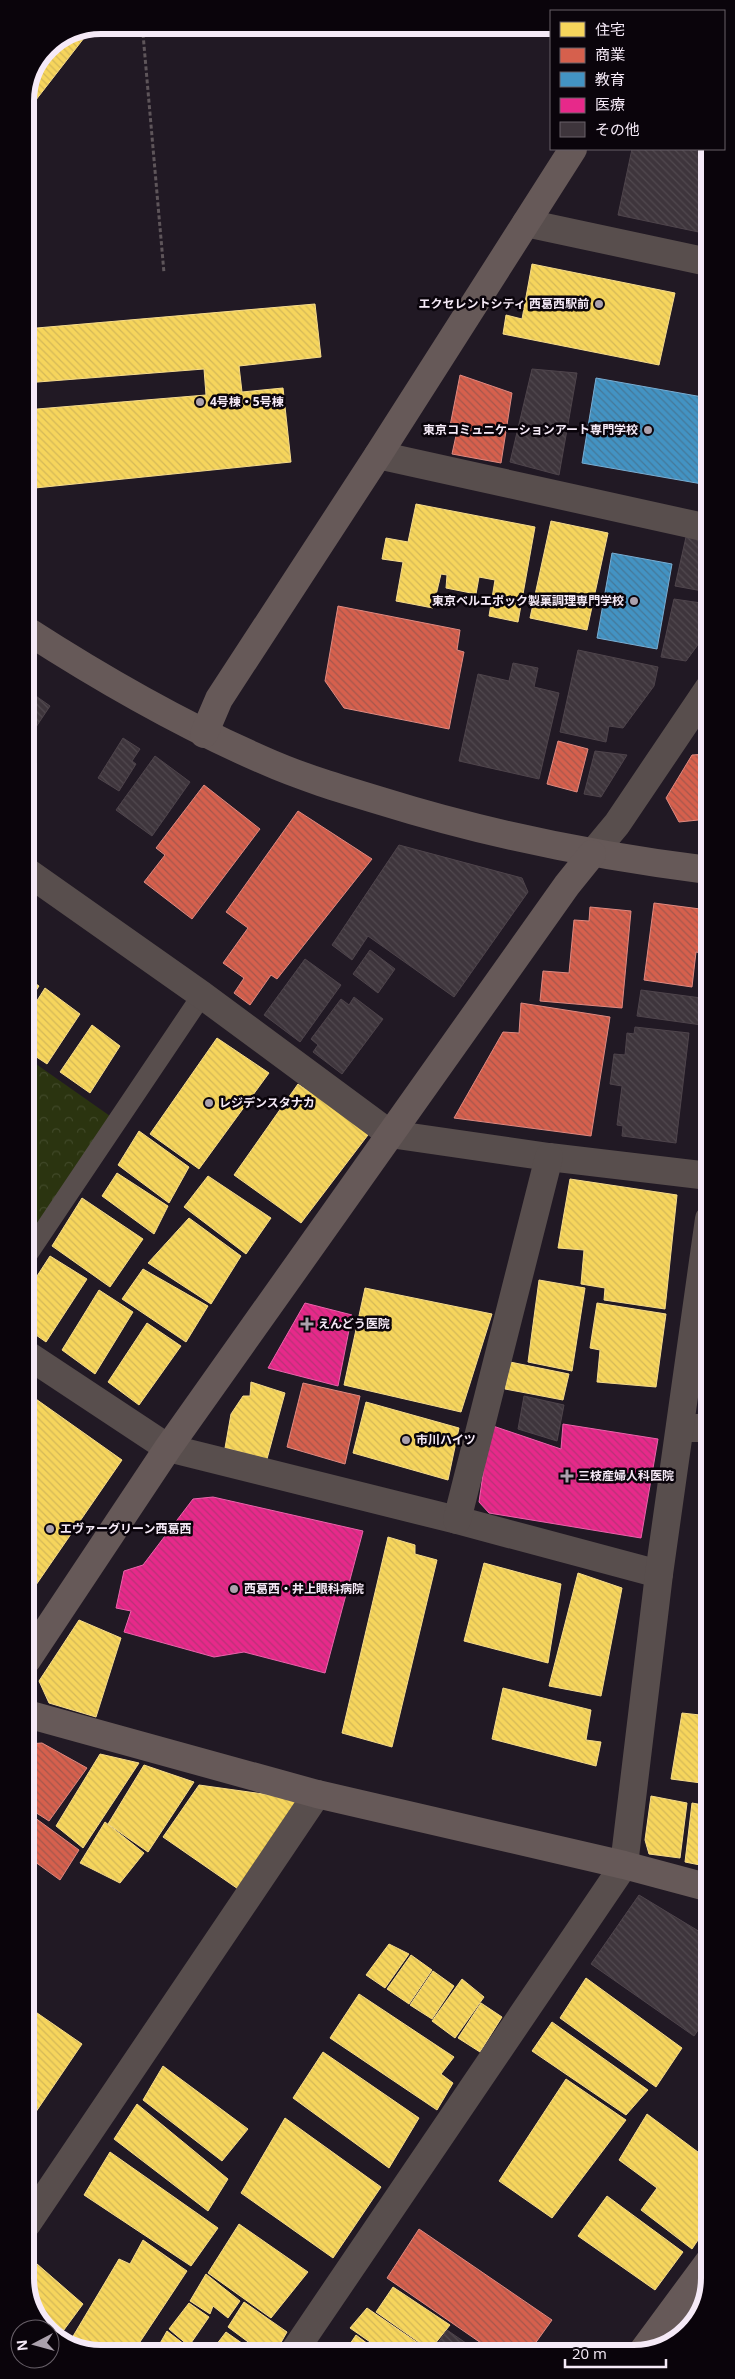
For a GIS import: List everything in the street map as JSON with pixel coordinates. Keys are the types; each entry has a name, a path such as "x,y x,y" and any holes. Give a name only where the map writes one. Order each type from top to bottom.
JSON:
{"street":[{"path":"204,734 219,699 378,455 571,150"},
{"path":"526,223 701,260"},
{"path":"378,455 701,526"},
{"path":"34,635 126,693 204,734 264,761 343,790 439,819 523,841 592,854 701,869"},
{"path":"34,1649 168,1448 567,885 617,824 701,699"},
{"path":"34,877 202,995 390,1134 549,1157 701,1175"},
{"path":"457,1520 549,1157"},
{"path":"298,2345 624,1865 659,1574 701,1279"},
{"path":"34,1359 168,1448 457,1520 659,1574"},
{"path":"681,1428 701,1428"},
{"path":"34,1716 317,1794 624,1865 701,1886"},
{"path":"34,2214 317,1794"},
{"path":"648,2344 701,2272"}],"lane":[{"path":"34,1245 202,995"}],"path":[{"path":"143,34 164,273"}],"green space":[{"path":"34,1063 110,1116 34,1229"}],"building: 住宅":[{"path":"86,35 34,102 35,87 45,63 63,45"},
{"name":"エクセレントシティ 西葛西駅前","path":"532,264 675,293 659,365 503,334 506,315 522,319"},
{"name":"4号棟・5号棟","path":"315,304 321,357 239,366 242,392 283,388 291,462 34,488 34,409 206,395 204,369 34,382 34,328"},
{"path":"416,504 535,527 518,622 489,616 495,580 479,577 476,594 446,588 447,575 441,574 433,608 396,601 403,562 382,559 386,538 408,542"},
{"path":"551,521 608,533 587,630 530,618"},
{"path":"34,983 39,986 34,994"},
{"path":"45,988 80,1014 47,1064 34,1055 34,1005"},
{"path":"92,1025 120,1046 90,1093 60,1072"},
{"name":"レジデンスタナカ","path":"217,1038 269,1073 199,1169 150,1134"},
{"path":"298,1084 371,1131 301,1223 234,1175"},
{"path":"139,1131 189,1167 169,1203 118,1165"},
{"path":"117,1173 168,1206 154,1234 102,1196"},
{"path":"208,1176 271,1218 246,1254 184,1207"},
{"path":"570,1179 677,1195 665,1309 604,1300 605,1288 581,1284 584,1250 558,1248"},
{"path":"82,1198 143,1239 110,1287 52,1246"},
{"path":"189,1218 241,1256 211,1304 148,1263"},
{"path":"50,1256 87,1279 46,1342 34,1334 34,1281"},
{"path":"143,1269 208,1306 186,1342 122,1299"},
{"path":"539,1280 585,1288 572,1371 528,1362"},
{"path":"365,1288 492,1314 461,1412 344,1385"},
{"path":"99,1290 133,1312 95,1374 62,1350"},
{"path":"597,1303 666,1314 656,1387 597,1382 600,1350 590,1348"},
{"path":"147,1323 181,1346 139,1405 108,1382"},
{"path":"510,1362 569,1374 563,1400 505,1389"},
{"path":"251,1382 285,1393 267,1459 225,1448 231,1414 243,1396 250,1396"},
{"name":"エヴァーグリーン西葛西","path":"34,1398 122,1460 34,1588"},
{"name":"市川ハイツ","path":"366,1402 459,1428 448,1480 353,1453"},
{"path":"388,1537 415,1545 415,1554 437,1560 392,1747 342,1733"},
{"path":"484,1563 561,1584 548,1663 464,1641"},
{"path":"578,1573 622,1588 601,1696 549,1686"},
{"path":"79,1620 121,1638 96,1717 49,1703 39,1681"},
{"path":"503,1688 591,1710 586,1740 601,1742 596,1766 492,1739"},
{"path":"682,1713 701,1715 701,1783 671,1779"},
{"path":"100,1754 139,1763 83,1848 56,1826"},
{"path":"144,1765 194,1782 148,1852 108,1824"},
{"path":"199,1785 299,1799 241,1891 163,1837"},
{"path":"651,1796 687,1803 680,1858 649,1854 645,1840"},
{"path":"692,1803 701,1805 701,1865 685,1862"},
{"path":"105,1822 144,1853 120,1883 80,1863"},
{"path":"389,1944 409,1954 385,1988 366,1975"},
{"path":"411,1955 432,1970 409,2004 387,1989"},
{"path":"433,1971 454,1986 432,2019 410,2005"},
{"path":"586,1978 682,2048 656,2087 560,2018"},
{"path":"462,1979 484,1997 455,2038 432,2021"},
{"path":"359,1994 454,2057 441,2074 453,2083 437,2110 330,2038"},
{"path":"481,2003 502,2017 480,2052 458,2038"},
{"path":"34,2011 82,2044 34,2115"},
{"path":"552,2022 648,2090 626,2115 532,2051"},
{"path":"323,2052 419,2118 389,2168 293,2098"},
{"path":"163,2066 248,2129 222,2161 143,2100"},
{"path":"566,2079 626,2120 552,2218 499,2181"},
{"path":"137,2104 228,2179 208,2211 114,2139"},
{"path":"647,2114 701,2154 701,2236 692,2249 641,2210 657,2188 619,2160"},
{"path":"285,2118 381,2187 333,2258 241,2193"},
{"path":"110,2152 218,2228 191,2266 84,2195"},
{"path":"607,2196 683,2252 655,2290 578,2236"},
{"path":"239,2224 308,2272 271,2318 208,2273"},
{"path":"143,2240 187,2271 138,2345 96,2345 72,2338 119,2259 130,2264"},
{"path":"34,2261 83,2304 62,2332 60,2331 60,2319 47,2319 36,2296"},
{"path":"206,2274 240,2301 228,2318 213,2306 210,2314 190,2301"},
{"path":"393,2287 450,2325 434,2345 423,2345 376,2312"},
{"path":"244,2302 287,2332 280,2345 252,2345 228,2327"},
{"path":"189,2303 209,2317 190,2345 169,2329"},
{"path":"367,2308 418,2343 417,2345 374,2345 350,2328"},
{"path":"167,2331 185,2345 159,2345"},
{"path":"226,2332 245,2345 216,2345"},
{"path":"356,2335 369,2345 349,2345"}],"building: 商業":[{"path":"460,375 512,393 501,463 452,454 457,431 450,426"},
{"path":"338,606 460,630 457,650 464,652 449,729 344,708 325,681"},
{"path":"558,741 588,749 577,792 547,784"},
{"path":"701,754 701,820 679,822 666,798 692,755"},
{"path":"204,785 260,829 192,919 144,882 165,855 156,848"},
{"path":"298,811 372,859 277,979 271,975 250,1005 234,993 244,978 223,963 248,928 226,912"},
{"path":"654,903 701,909 701,953 696,952 692,987 644,980"},
{"path":"590,907 631,911 622,1008 540,1001 543,971 569,973 574,920 589,921"},
{"path":"521,1003 610,1017 591,1136 454,1118 503,1032 519,1033"},
{"path":"303,1383 360,1396 345,1464 287,1447"},
{"path":"42,1743 87,1768 49,1821 34,1811 34,1744"},
{"path":"34,1817 79,1850 60,1880 34,1861"},
{"path":"419,2229 552,2320 534,2345 484,2345 387,2278"}],"building: 教育":[{"name":"東京コミュニケーションアート専門学校","path":"596,378 701,397 701,484 582,463"},
{"name":"東京ベルエポック製菓調理専門学校","path":"612,553 672,564 657,649 597,638"}],"building: 医療":[{"path":"305,1303 352,1315 338,1386 268,1368"},
{"name":"三枝産婦人科医院","path":"563,1424 658,1439 641,1538 489,1513 479,1502 490,1425 561,1449"},
{"name":"西葛西・井上眼科病院","path":"213,1497 363,1531 325,1673 244,1652 214,1657 124,1632 131,1611 116,1608 124,1571 143,1565 193,1499"}],"building: その他":[{"path":"632,150 701,152 701,233 618,215"},
{"path":"532,369 577,373 559,475 510,462"},
{"path":"686,537 701,540 701,591 675,586"},
{"path":"674,599 701,603 701,641 686,661 661,657"},
{"path":"578,650 658,667 654,686 623,728 609,726 606,742 560,732"},
{"path":"513,663 538,668 534,687 559,693 539,779 459,761 478,674 509,681"},
{"path":"34,695 50,706 34,730"},
{"path":"123,738 140,749 132,761 136,764 119,791 98,778"},
{"path":"595,751 627,755 601,797 584,794"},
{"path":"155,756 190,782 152,836 116,810"},
{"path":"399,845 522,878 528,892 454,997 368,936 352,960 332,945"},
{"path":"370,950 395,969 378,993 353,974"},
{"path":"305,959 341,985 300,1042 264,1015"},
{"path":"641,990 701,998 701,1025 637,1016"},
{"path":"354,997 383,1019 342,1074 313,1052 318,1045 311,1039 341,999 349,1005"},
{"path":"635,1027 689,1033 676,1143 622,1136 623,1126 617,1125 622,1086 610,1084 614,1054 625,1055 627,1033 634,1034"},
{"path":"524,1396 564,1405 557,1441 518,1429"},
{"path":"639,1895 701,1933 701,2026 694,2036 591,1964"},
{"path":"447,2330 469,2345 437,2345"}],"place":[{"name":"エクセレントシティ 西葛西駅前","path":"599,304"},
{"name":"4号棟・5号棟","path":"200,402"},
{"name":"東京コミュニケーションアート専門学校","path":"648,430"},
{"name":"東京ベルエポック製菓調理専門学校","path":"634,601"},
{"name":"レジデンスタナカ","path":"209,1103"},
{"name":"えんどう医院","path":"307,1324"},
{"name":"市川ハイツ","path":"406,1440"},
{"name":"三枝産婦人科医院","path":"567,1476"},
{"name":"エヴァーグリーン西葛西","path":"50,1529"},
{"name":"西葛西・井上眼科病院","path":"234,1589"}]}
